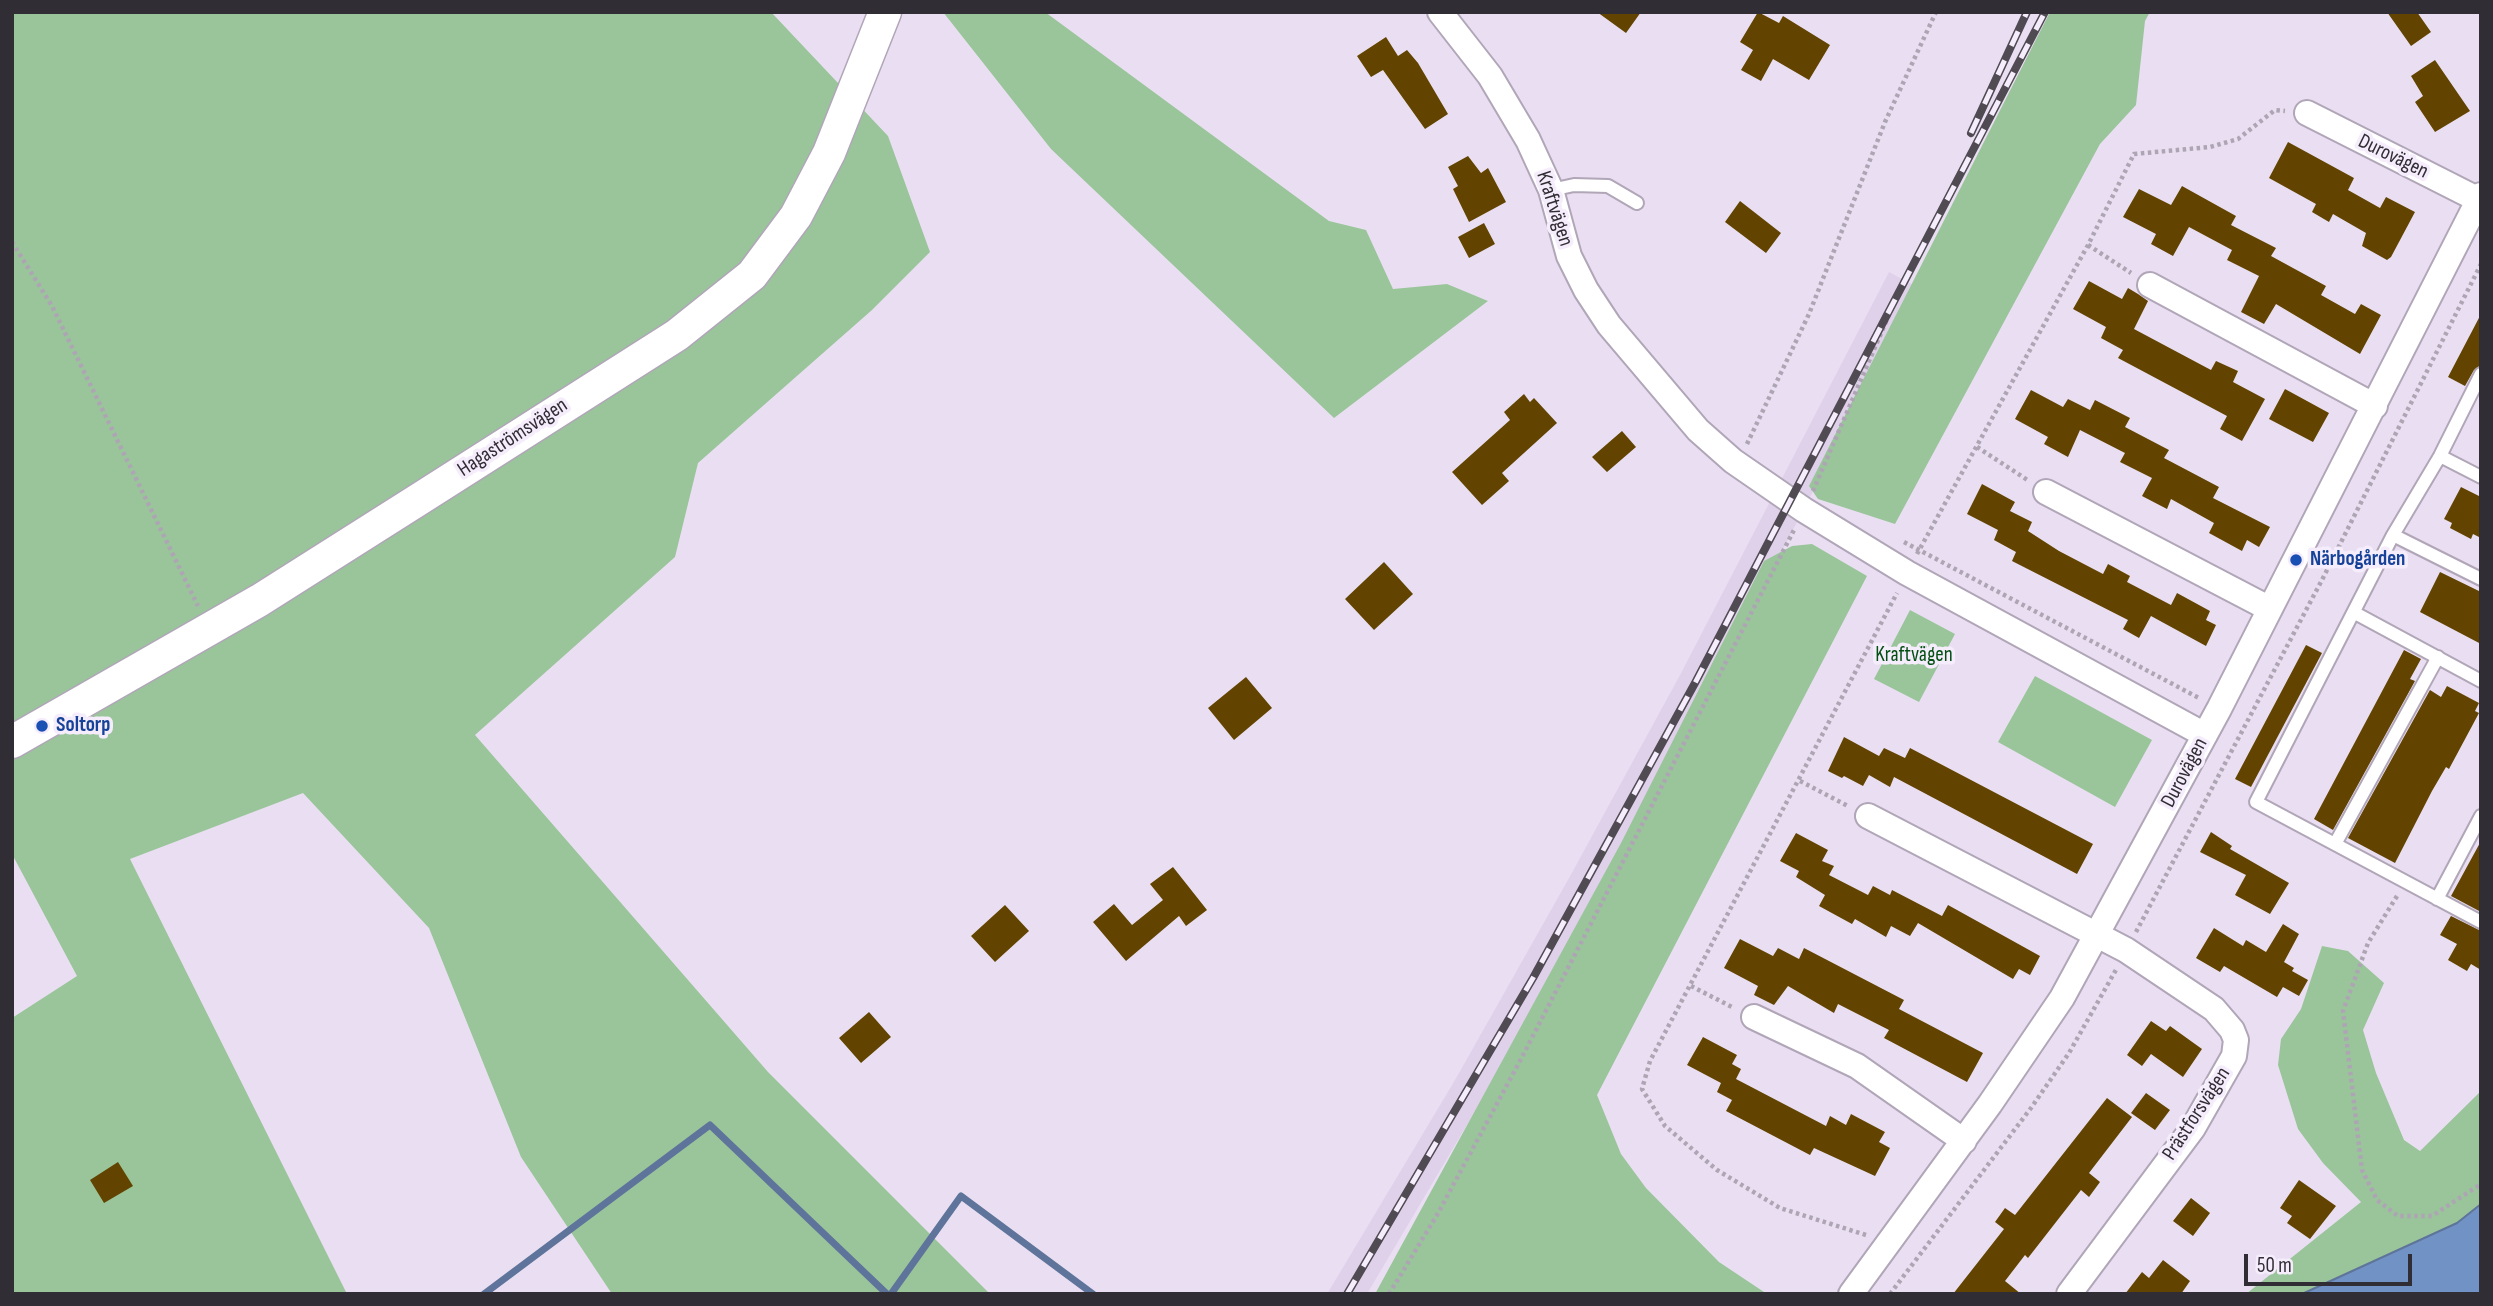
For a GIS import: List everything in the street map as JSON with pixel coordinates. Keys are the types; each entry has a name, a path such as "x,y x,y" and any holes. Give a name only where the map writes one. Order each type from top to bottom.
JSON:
{"street":[{"name":"Hagaströmsvägen","path":"12,742 209,629 677,335 752,275 796,216 829,153 885,12"},
{"name":"Kraftvägen","path":"1440,12 1510,108 1551,190 1569,256 1586,290 1609,325 1699,430 1737,464 1804,510 1907,573 2205,735"},
{"name":"Durovägen","path":"1851,1294 2033,1042 2097,935 2219,709 2480,198 2307,114"},
{"path":"2150,285 2375,406"},
{"path":"2046,492 2270,609"},
{"path":"1868,816 2097,935"},
{"name":"Prästforsvägen","path":"2069,1294 2193,1128 2234,1056 2236,1040 2225,1019 2126,950 2097,935"},
{"path":"1754,1017 1857,1066 1964,1140"}],"lane":[{"path":"1551,190 1574,185 1608,186 1637,203"},
{"path":"2481,374 2440,456 2393,535 2256,802 2481,922"},
{"path":"2440,456 2481,477"},
{"path":"2393,535 2481,579"},
{"path":"2355,613 2481,681"},
{"path":"2335,844 2438,657"},
{"path":"2437,899 2481,816"}],"path":[{"path":"1737,464 1809,314 1885,122 1936,12"},
{"path":"1891,1240 1780,1208 1717,1170 1665,1126 1642,1089 1650,1061 1800,781 1919,549 2088,245 2134,154 2210,147 2238,139 2276,110 2307,114"},
{"path":"12,242 52,306 209,629"},
{"path":"2088,245 2150,285"},
{"path":"1890,1294 2039,1097 2069,1053 2246,724 2481,264"},
{"path":"1390,1294 1437,1215 1521,1059 1804,510 1904,280"},
{"path":"1977,447 2046,492"},
{"path":"1898,539 2246,724"},
{"path":"1800,781 1868,816"},
{"path":"2405,883 2368,943 2343,1012 2362,1170 2377,1200 2398,1216 2432,1216 2481,1184"},
{"path":"1690,985 1754,1017"}],"shaded area":[{"path":"1889,272 1919,288 1709,691 1484,1096 1367,1294 1327,1294 1455,1080 1569,878 1680,675"}],"green space":[{"path":"12,12 771,12 888,136 930,252 872,310 698,463 675,557 475,735 768,1072 990,1294 612,1294 521,1157 429,928 303,793 130,859 347,1294 12,1294 12,1018 77,976 12,854"},
{"path":"943,12 1045,12 1329,221 1366,230 1393,289 1447,284 1488,301 1334,418 1051,149"},
{"path":"2050,12 2150,12 2145,21 2136,105 2100,144 1895,524 1818,499 1809,486"},
{"path":"1812,544 1867,576 1597,1095 1621,1154 1646,1188 1719,1262 1767,1294 1375,1294 1621,843 1764,561 1792,546"},
{"name":"Kraftvägen","path":"1910,610 1955,634 1919,702 1874,679"},
{"path":"2035,676 2152,740 2115,807 1998,742"},
{"path":"2322,946 2348,951 2384,983 2363,1030 2376,1073 2404,1140 2420,1151 2481,1091 2481,1204 2457,1223 2302,1294 2246,1294 2361,1202 2323,1163 2298,1129 2278,1065 2281,1039 2301,1009"}],"water":[{"path":"2481,1204 2481,1294 2302,1294 2457,1223"}],"building":[{"path":"1597,12 1641,12 1626,33"},
{"path":"1758,12 1779,23 1783,16 1830,45 1809,80 1773,59 1761,81 1741,70 1753,50 1740,42"},
{"path":"2387,12 2417,12 2431,32 2411,46"},
{"path":"1386,37 1398,56 1407,50 1418,63 1448,114 1425,129 1383,70 1371,77 1357,56"},
{"path":"2435,60 2470,111 2435,132 2415,102 2423,96 2411,76"},
{"path":"2288,142 2354,178 2348,190 2380,208 2386,197 2415,212 2391,257 2387,260 2362,246 2366,233 2333,214 2329,222 2312,212 2316,204 2269,178"},
{"path":"1468,156 1481,173 1488,168 1506,202 1469,222 1453,189 1458,186 1448,167"},
{"path":"2182,186 2236,216 2231,225 2276,248 2271,256 2326,286 2321,295 2355,314 2361,304 2381,315 2360,354 2276,304 2264,324 2241,312 2259,276 2227,260 2232,250 2189,227 2173,256 2151,244 2156,234 2123,217 2139,189 2171,205"},
{"path":"1740,201 1781,233 1766,253 1725,222"},
{"path":"1484,223 1495,244 1469,258 1458,237"},
{"path":"2089,281 2122,299 2128,288 2138,294 2148,301 2134,329 2211,370 2216,361 2238,371 2233,382 2265,399 2242,441 2220,429 2227,416 2118,358 2123,350 2101,338 2106,327 2073,309"},
{"path":"2481,314 2481,365 2474,370 2465,386 2448,377"},
{"path":"2285,389 2329,413 2313,442 2269,419"},
{"path":"2031,390 2063,407 2068,399 2090,410 2095,400 2130,418 2125,427 2169,450 2164,458 2219,487 2213,498 2270,527 2259,547 2247,540 2242,551 2209,533 2214,523 2171,499 2167,509 2142,496 2152,478 2120,462 2125,453 2080,430 2068,457 2044,444 2048,437 2015,419"},
{"path":"1524,394 1530,402 1534,398 1557,423 1502,473 1509,481 1482,505 1452,472 1510,420 1504,412"},
{"path":"1622,431 1636,447 1607,472 1592,457"},
{"path":"1982,484 2015,502 2010,511 2032,522 2028,531 2059,551 2103,574 2108,564 2130,576 2127,582 2171,605 2177,593 2210,611 2206,620 2216,625 2206,646 2151,616 2139,638 2123,629 2128,620 2012,561 2016,552 1994,540 1998,530 1967,514"},
{"path":"2461,487 2481,497 2481,538 2473,534 2471,539 2450,528 2452,523 2444,519"},
{"path":"1384,562 1413,594 1374,630 1345,599"},
{"path":"2440,572 2481,592 2481,644 2420,612"},
{"path":"2306,645 2322,653 2251,787 2235,779"},
{"path":"2404,650 2421,659 2410,679 2415,681 2333,830 2314,819"},
{"path":"1246,677 1272,708 1234,740 1208,708"},
{"path":"2447,686 2479,703 2475,711 2479,713 2449,769 2446,767 2432,791 2395,863 2348,838 2430,690 2441,697"},
{"path":"1844,737 1879,756 1884,748 1905,758 1910,748 2093,844 2077,874 1894,777 1890,787 1869,775 1863,786 1844,776 1842,778 1828,771"},
{"path":"2211,832 2232,846 2230,849 2289,883 2270,914 2235,895 2246,875 2200,852"},
{"path":"1796,833 1828,850 1822,861 1834,866 1829,875 1868,895 1873,886 1890,895 1892,890 1942,916 1948,905 2040,956 2030,975 2019,969 2013,979 1918,923 1910,936 1891,926 1886,937 1855,919 1852,924 1819,906 1825,895 1796,877 1799,871 1780,861"},
{"path":"2481,841 2481,912 2451,896"},
{"path":"1173,867 1207,910 1186,926 1179,916 1126,961 1093,922 1114,904 1132,925 1163,900 1150,884"},
{"path":"1005,905 1029,931 995,962 971,936"},
{"path":"2451,916 2481,931 2481,970 2471,964 2467,971 2448,960 2457,944 2440,935"},
{"path":"2283,924 2299,934 2284,962 2294,968 2292,971 2308,980 2299,996 2283,987 2277,997 2224,966 2220,972 2196,958 2214,928 2243,946 2246,940 2266,952"},
{"path":"1740,939 1773,956 1778,948 1799,959 1804,948 1904,1000 1899,1009 1983,1053 1967,1082 1884,1038 1889,1030 1838,1004 1834,1013 1788,986 1774,1005 1754,995 1758,986 1724,968"},
{"path":"869,1012 891,1037 861,1063 839,1038"},
{"path":"2151,1021 2166,1031 2170,1026 2202,1049 2183,1077 2151,1054 2142,1066 2127,1055"},
{"path":"1703,1037 1737,1055 1732,1064 1741,1069 1736,1079 1826,1126 1830,1116 1846,1125 1851,1114 1885,1132 1879,1142 1890,1148 1875,1176 1814,1148 1810,1155 1726,1111 1732,1100 1717,1092 1721,1083 1687,1065"},
{"path":"2146,1093 2170,1110 2155,1130 2131,1113"},
{"path":"2107,1098 2132,1117 2089,1173 2100,1182 2089,1197 2081,1190 2028,1258 2025,1255 2005,1281 2021,1294 1953,1294 2004,1229 1995,1222 2005,1208 2015,1215"},
{"path":"118,1162 133,1186 104,1203 90,1180"},
{"path":"2299,1180 2336,1206 2310,1239 2287,1223 2292,1216 2280,1208"},
{"path":"2191,1198 2210,1213 2193,1236 2173,1221"},
{"path":"2163,1260 2190,1281 2181,1294 2125,1294 2142,1272 2149,1278"}],"waterway":[{"path":"484,1294 710,1125 887,1294"},
{"path":"891,1294 961,1196 1093,1294"}],"railway":[{"path":"1971,133 2027,12"},
{"path":"1347,1294 1533,978 1695,683 2045,12"}],"place":[{"name":"Närbogården","path":"2296,560"},
{"name":"Soltorp","path":"42,726"}]}
